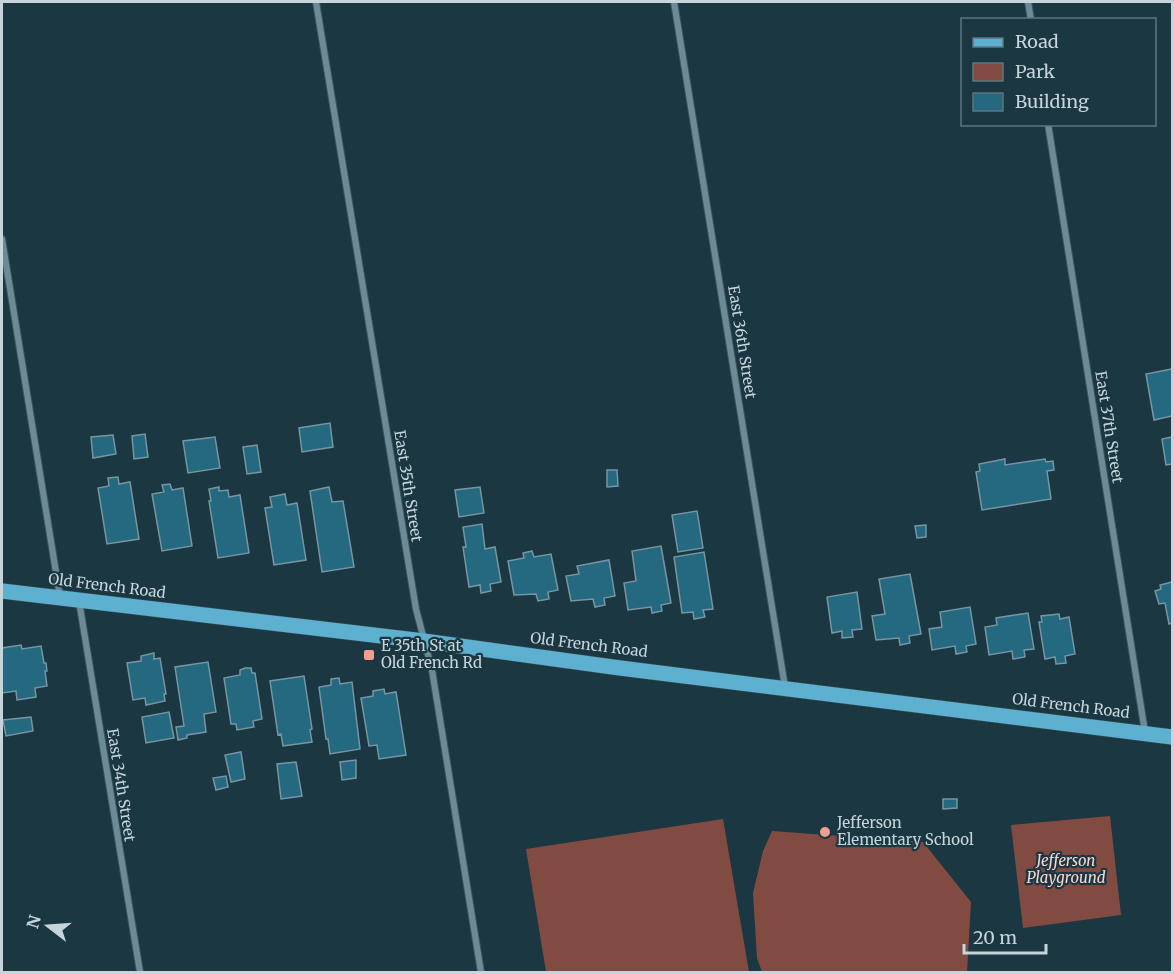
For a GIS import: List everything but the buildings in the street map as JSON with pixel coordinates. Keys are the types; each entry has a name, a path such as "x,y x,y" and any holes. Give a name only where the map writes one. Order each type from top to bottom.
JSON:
{"main road":[{"name":"Old French Road","path":"2,591 424,641 620,668 1173,737"}],"street":[{"name":"East 35th Street","path":"316,2 416,609 432,670 481,972"},
{"name":"East 36th Street","path":"674,2 786,687"},
{"path":"1028,2 1031,18"},
{"name":"East 37th Street","path":"1048,126 1145,733"},
{"path":"2,239 60,598"},
{"name":"East 34th Street","path":"79,601 140,972"}],"green space":[{"name":"Jefferson Playground","path":"1110,816 1121,915 1023,928 1011,825"},
{"path":"723,819 749,972 546,972 526,849"},
{"path":"772,831 923,842 971,902 967,972 762,972 757,958 753,893 763,851"}],"place":[{"name":"E 35th St at Old French Rd","path":"369,655"},
{"name":"Jefferson Elementary School","path":"825,832"}]}
